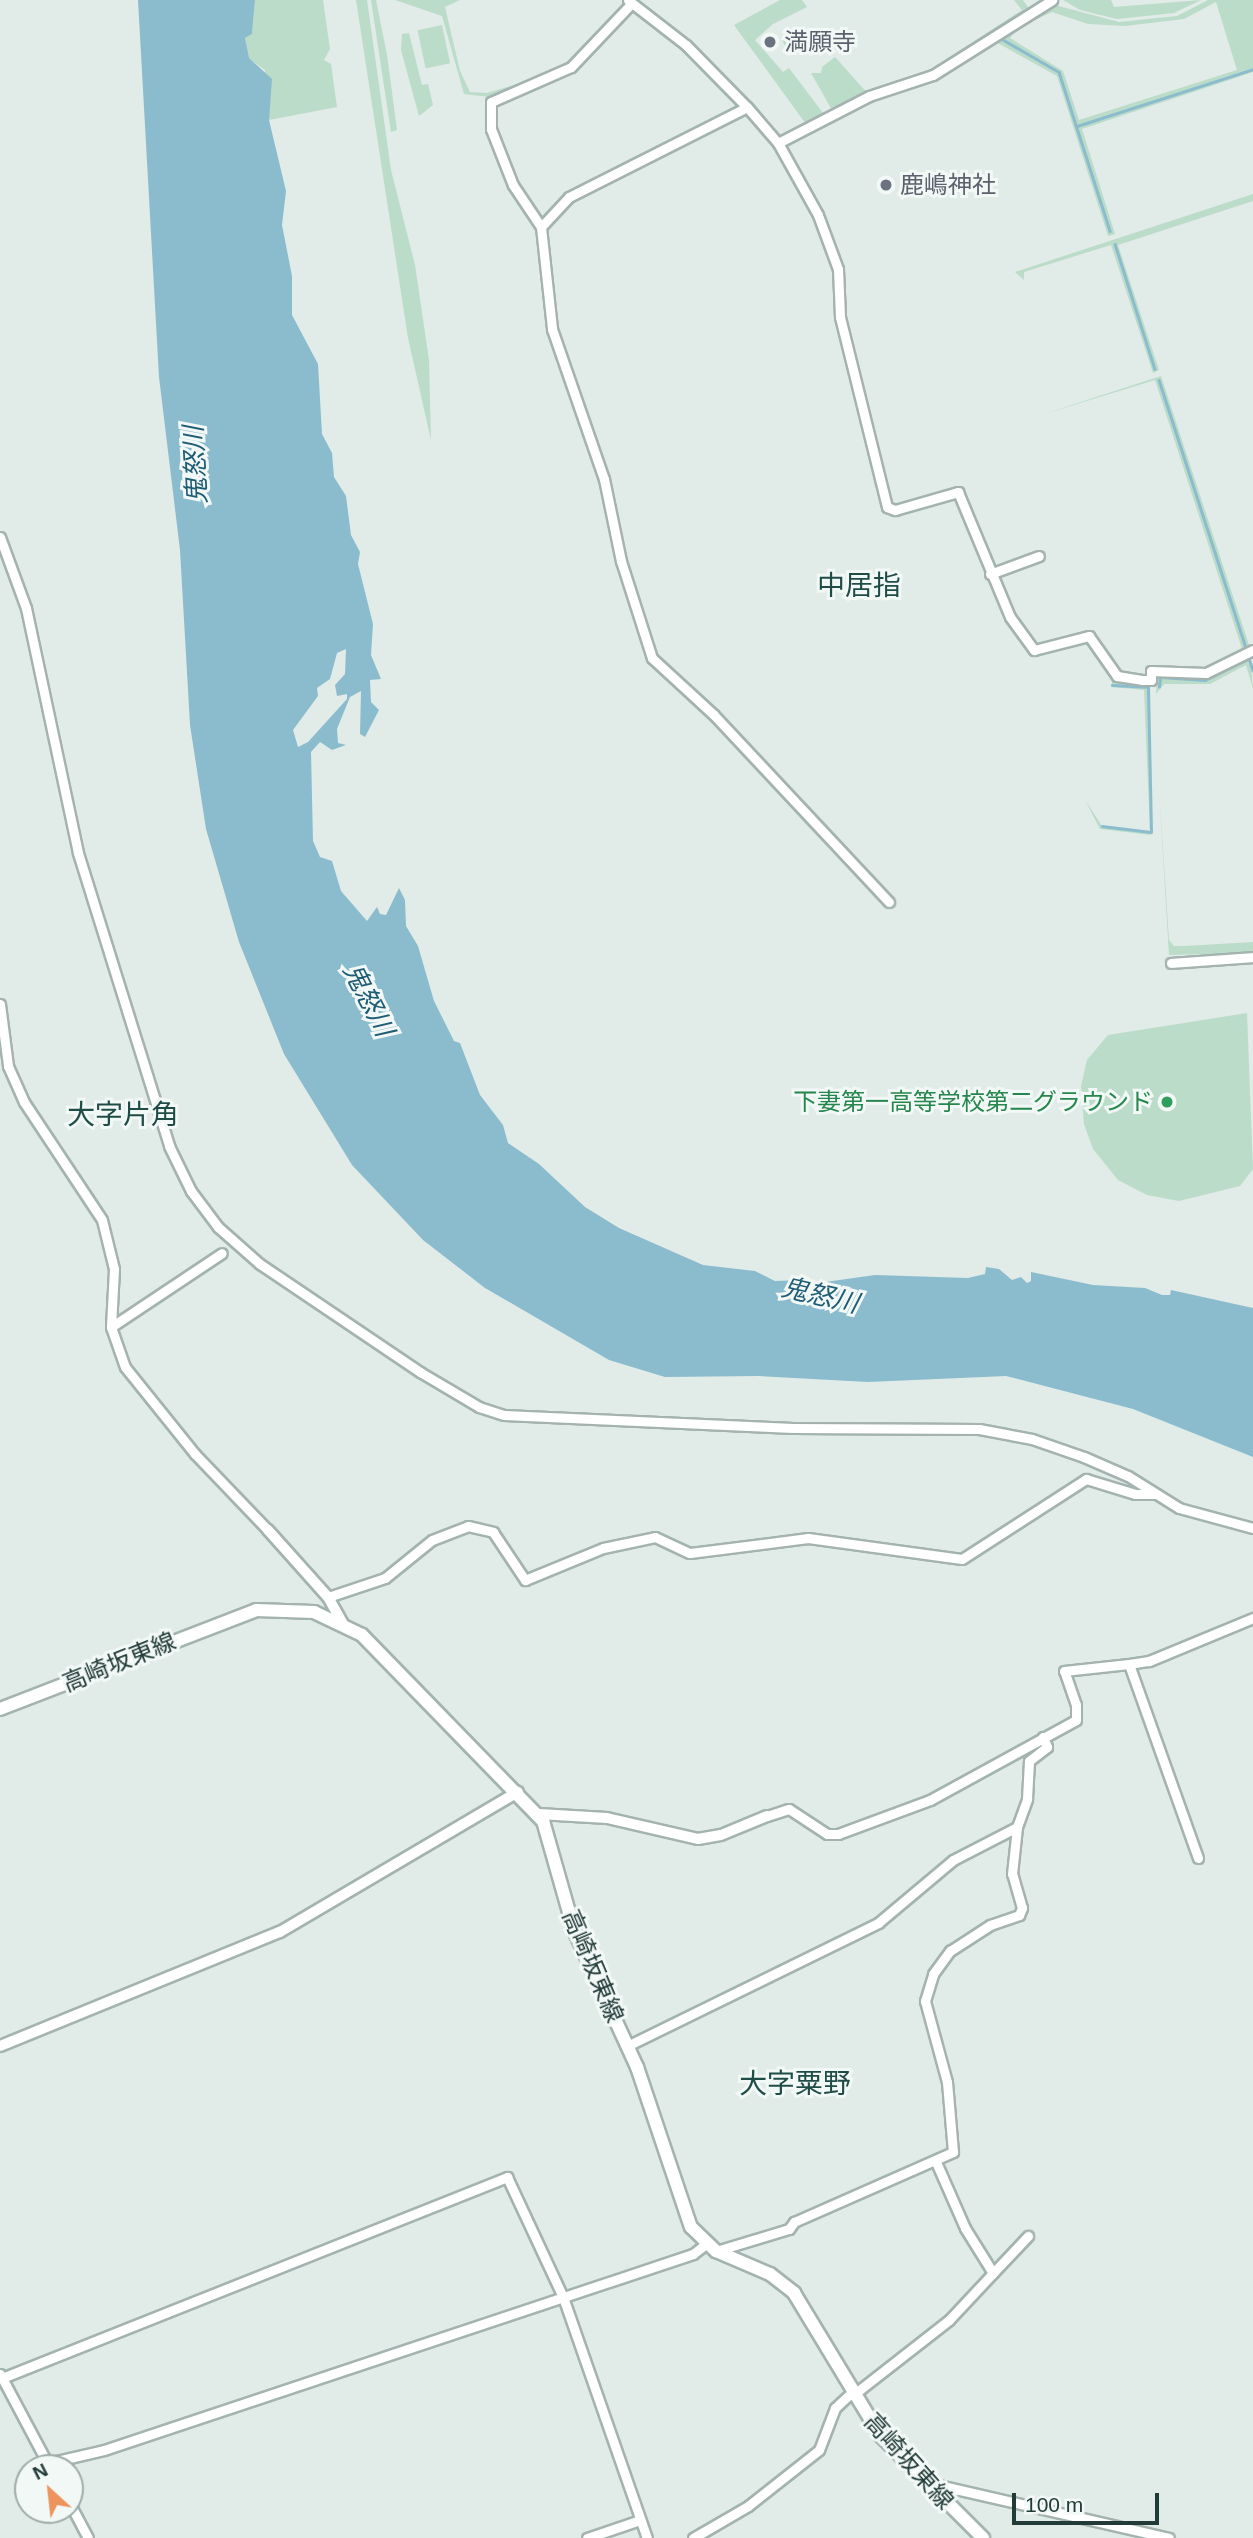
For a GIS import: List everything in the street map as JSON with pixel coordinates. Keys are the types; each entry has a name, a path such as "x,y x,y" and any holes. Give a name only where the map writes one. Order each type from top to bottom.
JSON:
{"main road":[{"name":"高崎坂東線","path":"0,1709 237,1615 284,1608 342,1622 370,1642 538,1814 551,1841 574,1930 627,2046 681,2208 711,2247 770,2274 794,2293 811,2316 852,2394 880,2435 983,2538"}],"street":[{"path":"778,143 869,96 933,75 1052,0"},
{"path":"890,902 714,715 652,658 621,561 604,479 552,329 541,227 513,185 494,140 489,121 491,102 571,67 629,2 686,44 747,107 778,143 818,215 835,259 840,317 884,503 895,510 958,492 990,575 1029,647 1039,650 1089,636 1117,676 1142,680 1151,680 1150,671 1206,673 1253,650"},
{"path":"541,227 569,197 747,107"},
{"path":"0,537 26,608 78,853 169,1146 191,1191 218,1227 260,1264 420,1373 479,1407 503,1415 793,1428 979,1429 1032,1439 1084,1457 1128,1476 1179,1508 1253,1528"},
{"path":"990,575 1040,556"},
{"path":"1171,963 1253,957"},
{"path":"0,1004 8,1066 24,1102 87,1191 107,1232 114,1269 111,1327 125,1367 143,1392 328,1597 342,1622"},
{"path":"111,1327 222,1253"},
{"path":"328,1597 385,1578 432,1541 468,1526 492,1531 525,1580 603,1548 655,1537 690,1553 808,1538 962,1559 1079,1481 1086,1479 1135,1494 1154,1494"},
{"path":"538,1814 607,1818 698,1839 721,1835 789,1809 827,1834 838,1833 952,1791 1076,1720 1076,1705 1063,1671 1149,1661 1253,1618"},
{"path":"1129,1664 1198,1858"},
{"path":"84,2455 711,2247 789,2229 794,2222 936,2162 956,2146 947,2082 925,2001 933,1974 950,1951 990,1925 1018,1915 1022,1908 1012,1874 1017,1827 1027,1798 1029,1761 1047,1747 1043,1737"},
{"path":"0,2046 280,1932 518,1792"},
{"path":"627,2046 878,1923 953,1860 1017,1827"},
{"path":"936,2162 971,2240 993,2273"},
{"path":"43,2454 1,2376 508,2177 563,2297 647,2538"},
{"path":"693,2538 748,2506 819,2450 835,2408 949,2320 1028,2236"},
{"path":"925,2482 1169,2538"},
{"path":"587,2538 640,2520"}],"green space":[{"path":"255,0 323,0 330,49 324,60 331,64 337,107 269,120 265,70 248,58 245,38 252,34"},
{"path":"356,0 367,0 391,170 415,265 429,360 431,440 408,338"},
{"path":"371,0 376,0 387,55 397,130 391,132"},
{"path":"395,0 460,0 445,7 460,71 470,92 487,93 545,76 490,97 464,94 442,16"},
{"path":"780,0 802,0 807,7 773,24 755,40 783,72 789,68 823,113 806,124 734,25"},
{"path":"1014,0 1023,0 1030,10 933,68 1022,10"},
{"path":"1063,0 1111,0 1114,7 1201,0 1174,13 1117,19 1080,10"},
{"path":"1208,0 1253,0 1253,72 1082,129 1115,234 1108,236 1057,76 994,41 1051,4 1119,22 1177,16","holes":["1216,2 1237,70 1079,120 1063,71 1010,38 1018,28 1052,12 1088,24 1125,26 1184,19"]},
{"path":"442,25 450,63 426,68 418,30"},
{"path":"803,30 807,39 790,55 781,38"},
{"path":"409,33 422,85 428,84 433,105 419,116 401,50 402,34"},
{"path":"835,57 868,94 832,110 811,73 821,73 822,67"},
{"path":"1253,194 1253,201 1118,245 1159,370 1153,373 1111,245 1024,272 1024,280 1015,272"},
{"path":"1161,376 1250,648 1243,652 1155,380 1041,415"},
{"path":"1250,654 1253,689 1246,665 1210,684 1164,684 1156,694 1157,674 1205,677"},
{"path":"1112,681 1149,684 1151,835 1100,829 1085,800 1102,826 1150,832 1144,690 1112,687"},
{"path":"1159,790 1169,940 1174,946 1253,942 1253,953 1169,955"},
{"name":"下妻第一高等学校第二グラウンド","path":"1247,1013 1253,1169 1240,1186 1179,1201 1147,1195 1118,1180 1093,1149 1084,1124 1081,1086 1087,1060 1108,1035"}],"water":[{"name":"鬼怒川","path":"138,0 255,0 252,34 245,38 249,58 272,79 269,120 286,191 282,225 292,276 292,315 318,364 322,434 332,453 334,477 346,496 351,535 360,552 358,564 373,624 371,655 381,679 370,680 371,702 379,710 365,737 360,734 361,691 350,697 337,729 338,743 346,745 332,750 320,742 311,752 313,841 320,857 332,861 341,891 367,921 377,907 380,914 386,915 399,888 405,900 406,926 418,946 434,1001 454,1041 460,1043 480,1095 503,1125 508,1143 539,1164 585,1207 619,1228 703,1265 755,1271 775,1281 804,1280 811,1284 875,1275 968,1278 985,1274 986,1267 999,1269 1012,1280 1021,1277 1027,1283 1031,1281 1031,1272 1093,1285 1145,1288 1162,1295 1170,1295 1171,1290 1253,1308 1253,1457 1133,1409 1006,1376 868,1382 759,1376 665,1377 609,1360 485,1288 423,1240 352,1165 284,1054 239,942 206,829 190,725 180,550 159,377","holes":["346,649 345,674 335,685 337,696 347,694 347,699 308,742 298,747 293,730 318,696 317,688 330,679 337,653"]}],"waterway":[{"path":"1002,39 1059,72 1110,231"},
{"path":"1077,126 1253,69"},
{"path":"1115,244 1155,369"},
{"path":"1159,380 1246,648"},
{"path":"1159,687 1160,677 1205,680 1249,658 1253,670"},
{"path":"1112,685 1146,687"},
{"path":"1102,826 1151,832 1148,687"}],"place":[{"name":"満願寺","path":"770,42"},
{"name":"鹿嶋神社","path":"886,185"},
{"name":"下妻第一高等学校第二グラウンド","path":"1167,1102"}],"district":[{"name":"中居指","path":"859,586"},
{"name":"大字片角","path":"123,1115"},
{"name":"大字粟野","path":"795,2084"}]}
